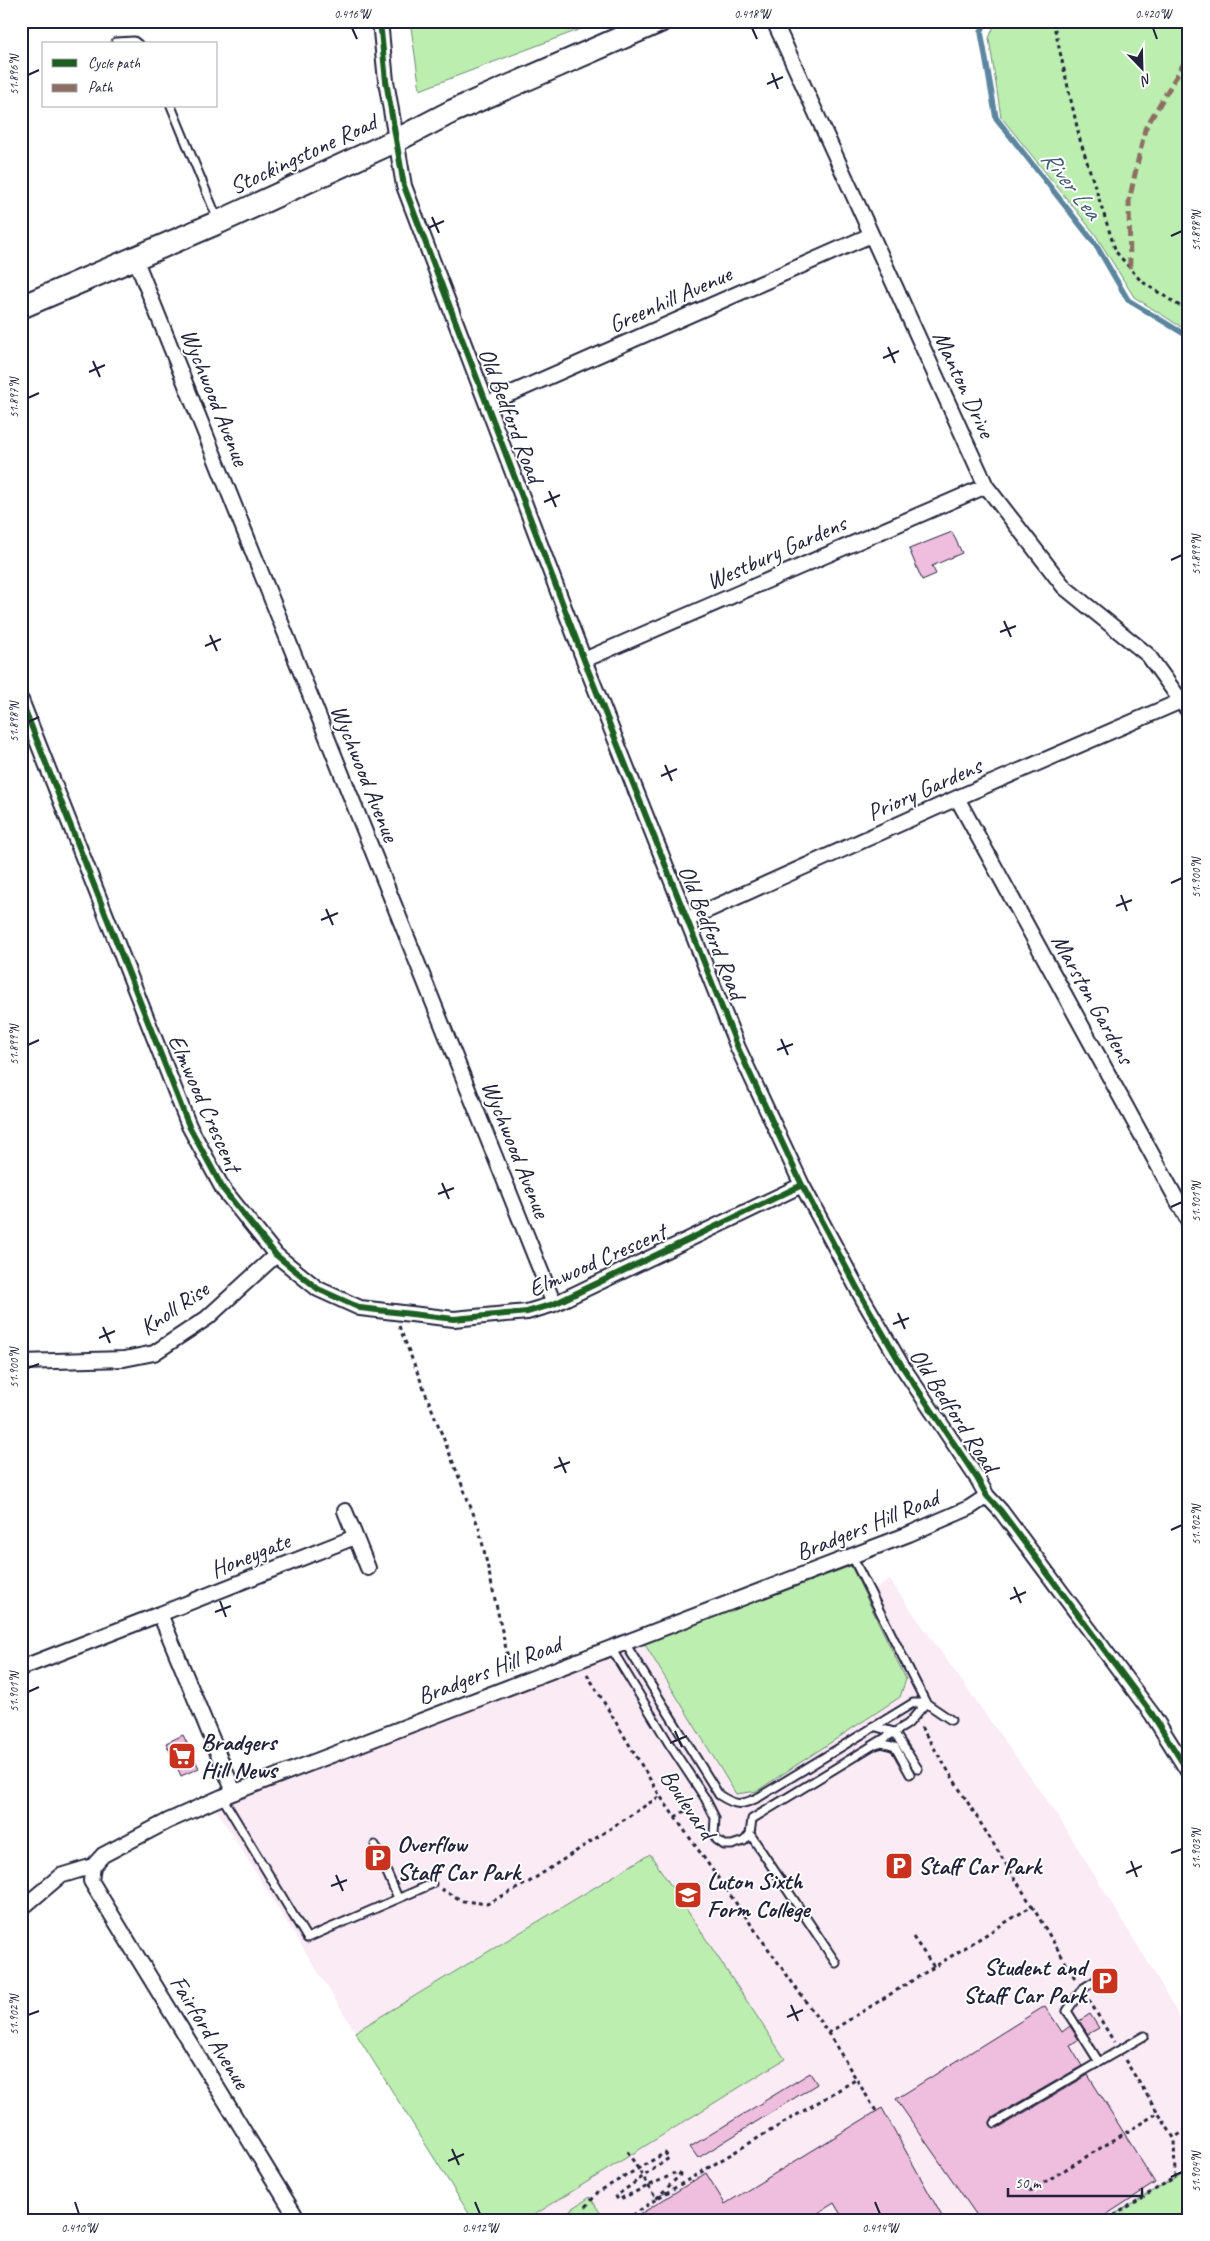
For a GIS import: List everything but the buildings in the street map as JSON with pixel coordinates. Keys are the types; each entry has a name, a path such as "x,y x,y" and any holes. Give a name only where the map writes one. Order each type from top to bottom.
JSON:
{"main road":[{"name":"Stockingstone Road","path":"21,307 219,222 395,141 453,111 660,21"}],"street":[{"name":"Old Bedford Road","path":"380,21 386,81 404,186 584,660 738,1048 802,1185 902,1366 987,1496 1001,1511 1152,1714 1189,1773"},
{"name":"Manton Drive","path":"774,21 986,486 1064,587 1148,655 1185,706"},
{"name":"Greenhill Avenue","path":"487,404 871,236"},
{"name":"Wychwood Avenue","path":"135,258 554,1304"},
{"name":"Westbury Gardens","path":"584,660 986,486"},
{"name":"Elmwood Crescent","path":"21,700 189,1126 223,1189 276,1255 318,1289 360,1308 394,1314 454,1319 527,1312 554,1304 802,1185"},
{"name":"Priory Gardens","path":"686,920 957,798 1185,706"},
{"name":"Marston Gardens","path":"957,798 1189,1222"},
{"name":"Knoll Rise","path":"21,1362 124,1359 154,1353 207,1318 276,1255"},
{"name":"Bradgers Hill Road","path":"21,1909 60,1876 93,1866 103,1855 168,1821 228,1794 852,1556 969,1508 987,1496"},
{"path":"345,1512 368,1568"},
{"name":"Honeygate","path":"21,1668 355,1537"},
{"path":"160,1614 228,1794"},
{"name":"Fairford Avenue","path":"93,1866 91,1881 298,2220"}],"lane":[{"path":"116,42 135,42"},
{"path":"172,108 219,222"},
{"path":"852,1556 926,1703 951,1720"},
{"path":"625,1643 719,1795 733,1804 745,1804 759,1797 913,1703 926,1703"},
{"path":"611,1648 668,1742 705,1798 714,1818 714,1835 724,1845 738,1844 744,1841 750,1834 752,1819 908,1724 926,1703"},
{"path":"873,1726 894,1732 918,1769"},
{"path":"871,1746 882,1743 894,1747 910,1774"},
{"path":"228,1794 307,1938 432,1884"},
{"path":"750,1834 836,1964"},
{"path":"375,1845 398,1898"},
{"path":"1099,2062 1067,2011 1082,1989 1106,1974"},
{"path":"995,2123 1144,2036"}],"path":[{"path":"1053,21 1080,140 1116,252 1141,281 1189,312"},
{"path":"394,1314 479,1528 514,1684"},
{"path":"921,1727 1174,2138 1174,2177 1107,2220"},
{"path":"432,1884 463,1902 487,1904 529,1882 660,1796"},
{"path":"675,1817 693,1806"},
{"path":"828,2033 1032,1906"},
{"path":"913,1937 934,1967"},
{"path":"626,2220 656,2199 857,2079"},
{"path":"1030,2191 1158,2113"},
{"path":"1174,2138 1189,2128"},
{"path":"627,2151 656,2199"},
{"path":"586,2208 598,2192 665,2153 669,2158 616,2196 618,2200 678,2172 680,2175 656,2199"}],"shaded area":[{"name":"Luton Sixth Form College","path":"851,1566 875,1589 889,1579 1060,1819 1154,1972 1189,2034 1189,2220 473,2220 216,1809 644,1643"}],"green space":[{"path":"410,21 602,21 420,90"},
{"path":"996,21 1189,21 1189,332 1134,297 1095,234 1001,117 989,38"},
{"path":"851,1566 906,1679 900,1697 757,1791 736,1794 644,1643"},
{"path":"650,1854 785,2059 526,2220 473,2220 355,2032"},
{"path":"1189,2169 1189,2220 1105,2220"},
{"path":"590,2197 605,2220 555,2220"}],"waterway":[{"name":"River Lea","path":"986,21 981,32 996,118 1096,245 1128,300 1189,337"}],"marked path":[{"path":"1130,268 1129,201 1145,129 1189,55"}],"cycle path":[{"path":"380,21 386,81 404,186 584,660 738,1048 802,1185 863,1299 902,1366 987,1496 1001,1511 1152,1714 1189,1773"},
{"path":"21,700 189,1126 223,1189 276,1255 318,1289 360,1308 454,1319 527,1312 554,1304 802,1185"}],"place":[{"name":"Bradgers Hill News","path":"182,1756"},
{"name":"Overflow Staff Car Park","path":"378,1858"},
{"name":"Staff Car Park","path":"899,1866"},
{"name":"Luton Sixth Form College","path":"688,1895"},
{"name":"Student and Staff Car Park","path":"1105,1981"}]}
